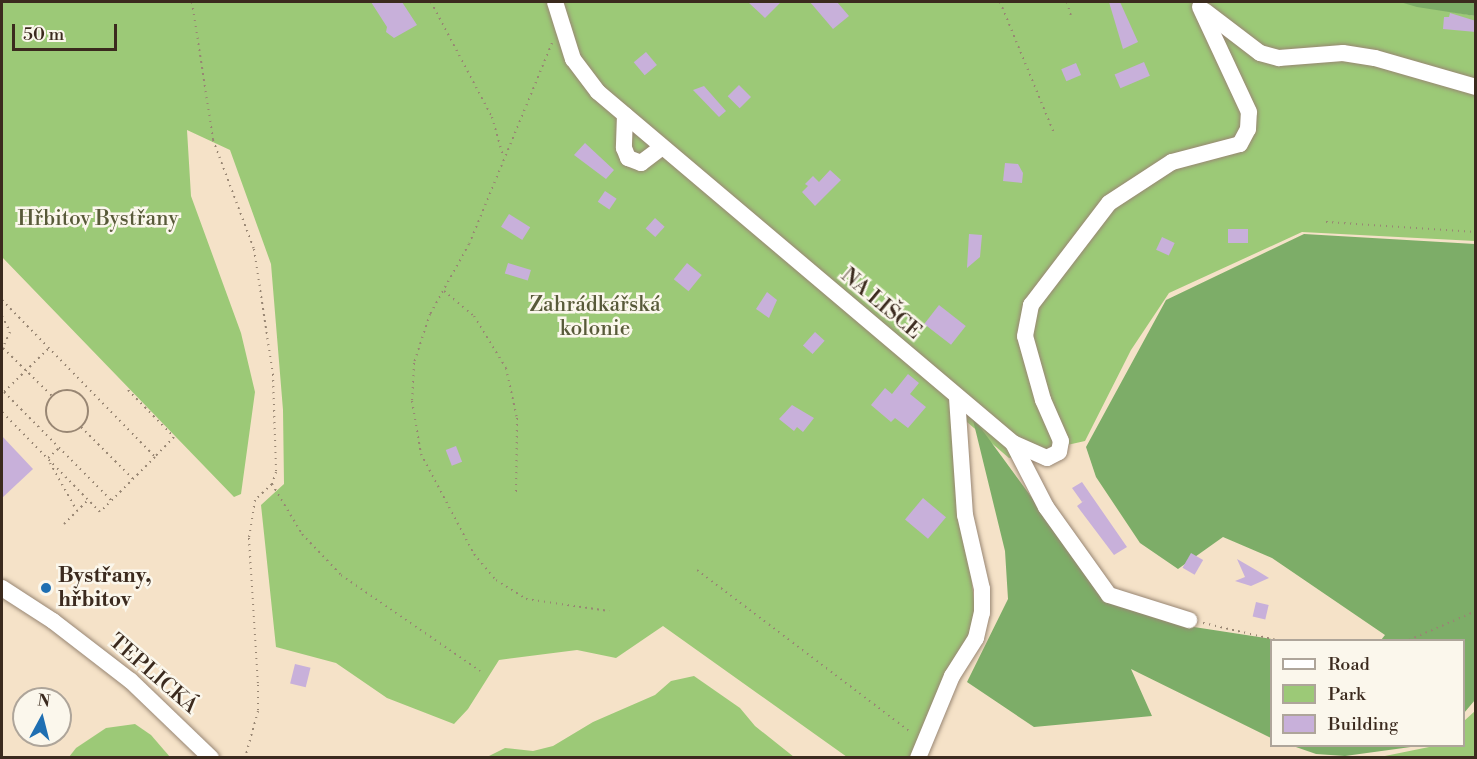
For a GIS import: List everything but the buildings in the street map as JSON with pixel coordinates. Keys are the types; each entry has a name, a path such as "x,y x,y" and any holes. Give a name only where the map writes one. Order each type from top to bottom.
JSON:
{"street":[{"name":"NA LIŠCE","path":"555,2 573,59 598,92 1013,443 1046,507 1109,595 1189,620"},
{"path":"1199,4 1242,43 1260,53 1279,58 1343,53 1376,58 1476,87"},
{"path":"1013,443 1047,458 1059,452 1061,441 1043,400 1025,336 1031,305 1109,203 1172,162 1240,144 1248,129 1249,112 1199,4"},
{"path":"625,115 624,148 628,158 641,164 662,147"},
{"path":"921,750 952,676 976,638 982,613 982,589 965,516 957,397"},
{"name":"TEPLICKÁ","path":"2,588 53,621 131,681 212,758"}],"path":[{"path":"192,2 213,140 254,249 264,298 273,374 276,472 272,484 255,500 251,517 258,711 245,758"},
{"path":"431,2 492,117 503,156"},
{"path":"1000,2 1054,133"},
{"path":"1066,2 1071,16"},
{"path":"1460,2 1468,2"},
{"path":"561,21 503,156 469,244 430,314 414,363 412,401 421,454 450,512 496,580 526,599 609,611"},
{"path":"1326,222 1476,232"},
{"path":"443,291 474,316 506,368 517,418 516,492"},
{"path":"2,300 155,457"},
{"path":"11,310 2,316 10,332 2,348 52,396"},
{"path":"48,349 3,391 112,501"},
{"path":"65,390 82,396 88,411 81,427 66,432 51,425 46,412 52,396 65,390"},
{"path":"82,396 89,390"},
{"path":"2,412 100,512 174,437 128,390"},
{"path":"44,433 51,425"},
{"path":"81,427 133,479"},
{"path":"47,459 59,448"},
{"path":"47,459 76,511"},
{"path":"272,484 302,534 341,575 480,670"},
{"path":"64,524 88,500"},
{"path":"696,570 921,750"},
{"path":"1411,639 1476,610"},
{"path":"1189,620 1272,639"}],"green space":[{"name":"Zahrádkářská kolonie","path":"2,2 1400,2 1475,16 1475,241 1302,232 1169,293 1131,350 1085,441 1009,458 953,410 975,611 968,637 910,757 847,757 663,626 616,658 577,650 499,660 468,709 454,724 387,698 336,663 276,647 261,505 284,484 283,410 271,264 230,150 187,130 191,196 241,333 255,392 241,494 234,497 2,257"},
{"path":"1400,2 1475,2 1475,16 1417,7"},
{"path":"1304,234 1475,244 1475,700 1465,712 1465,639 1382,639 1385,635 1272,558 1223,537 1178,569 1140,543 1096,477 1086,447 1166,300"},
{"path":"972,416 1106,599 1194,627 1272,639 1270,738 1131,669 1152,716 1034,727 967,682 1008,599 1005,551"},
{"path":"694,676 740,708 755,726 794,757 487,757 505,748 533,751 553,746 593,722 655,695 671,681"},
{"path":"1475,711 1475,757 1380,757 1429,747 1465,747 1465,720"},
{"path":"135,724 151,735 170,757 69,757 76,748 106,728"},
{"path":"1296,747 1411,747 1345,756 1316,754"}],"place":[{"name":"Bystřany, hřbitov","path":"46,588"}],"park label":[{"name":"Hřbitov Bystřany","path":"98,219"}]}
